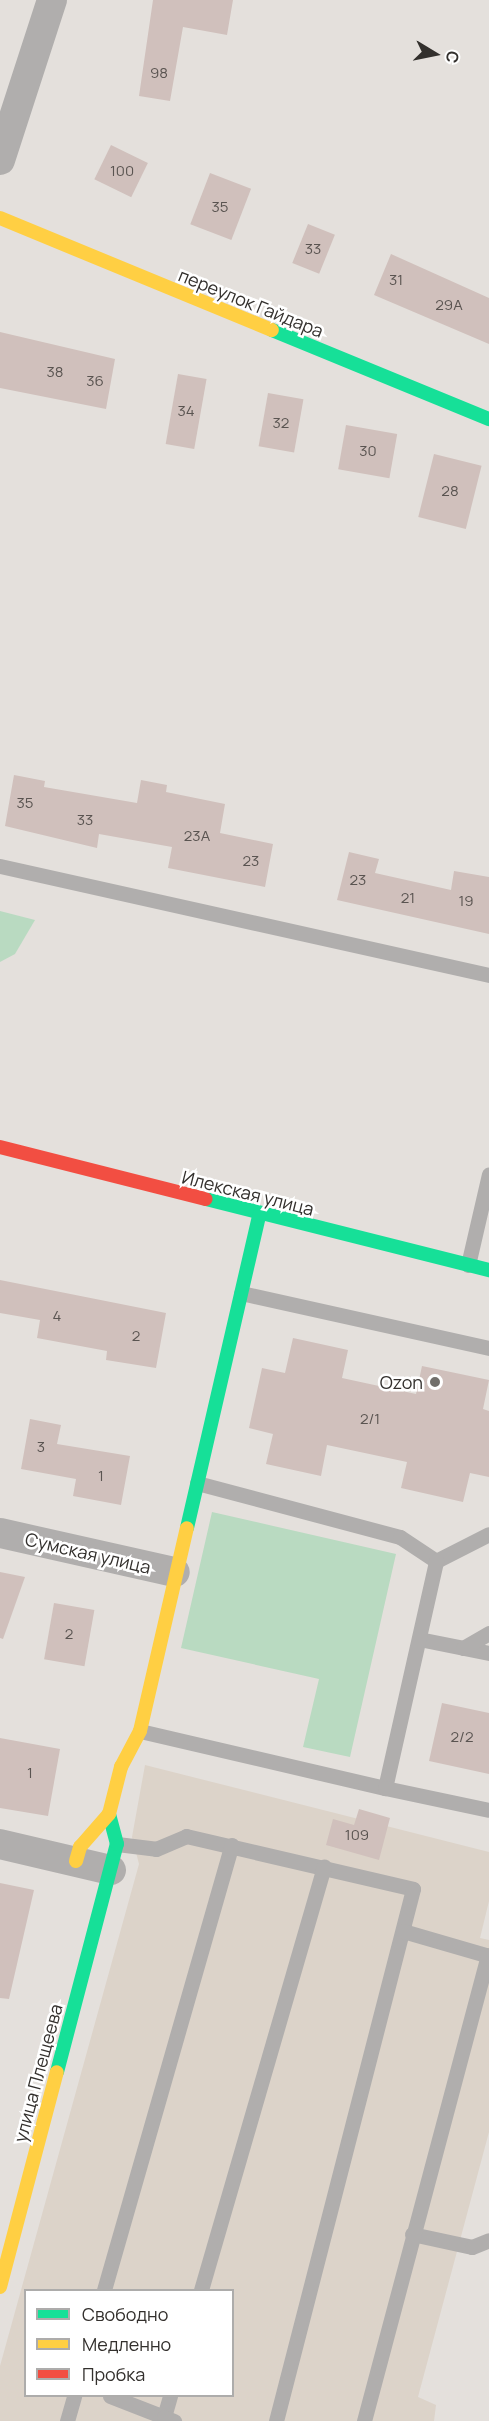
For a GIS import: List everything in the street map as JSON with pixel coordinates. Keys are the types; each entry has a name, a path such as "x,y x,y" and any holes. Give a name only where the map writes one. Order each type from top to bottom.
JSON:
{"street":[{"path":"0,160 52,0"},
{"name":"переулок Гайдара","path":"0,218 489,419"},
{"name":"Илекская улица","path":"0,1147 259,1215 489,1270"},
{"path":"0,1844 76,1862 114,1857 108,1814 121,1767 140,1731 259,1215"},
{"name":"Сумская улица","path":"0,1533 175,1572"},
{"path":"76,1862 80,1847 108,1814"},
{"name":"улица Плещеева","path":"0,2286 114,1857"}],"lane":[{"path":"0,866 489,975"},
{"path":"468,1265 489,1174"},
{"path":"241,1293 489,1348"},
{"path":"197,1483 400,1537 436,1561"},
{"path":"436,1561 489,1534"},
{"path":"385,1788 436,1561"},
{"path":"463,1648 489,1633"},
{"path":"419,1638 489,1653"},
{"path":"140,1731 489,1810"},
{"path":"114,1857 156,1849 186,1836 413,1889 276,2421"},
{"path":"104,2289 232,1845"},
{"path":"201,2289 324,1867"},
{"path":"364,2421 488,1955 403,1931"},
{"path":"412,2234 472,2247 489,2240"},
{"path":"66,2421 74,2397"},
{"path":"113,2397 169,2419 170,2397"}],"shaded area":[{"path":"145,1765 489,1852 489,1901 480,1938 489,1940 489,2132 418,2397 436,2405 434,2421 0,2421 0,2366 139,1864 132,1837"}],"green space":[{"path":"0,911 35,920 15,954 0,962"},
{"path":"212,1512 396,1554 350,1757 303,1747 319,1679 181,1648"}],"building":[{"path":"153,0 233,0 227,35 183,27 170,101 139,96"},
{"path":"111,145 148,163 131,197 94,179"},
{"path":"210,173 251,189 231,240 190,224"},
{"path":"308,224 335,235 319,274 292,263"},
{"path":"391,254 489,298 489,344 374,295"},
{"path":"0,332 115,359 106,409 0,388"},
{"path":"178,374 207,379 194,449 166,444"},
{"path":"268,393 303,399 294,452 259,446"},
{"path":"346,425 397,434 389,478 338,469"},
{"path":"434,454 482,466 466,529 418,517"},
{"path":"14,775 45,781 44,787 137,803 141,780 167,785 166,792 225,804 220,833 273,844 265,887 168,868 172,847 99,834 97,848 5,826"},
{"path":"349,852 379,859 375,873 451,890 454,871 489,877 489,934 337,900"},
{"path":"0,1280 166,1313 156,1368 106,1360 107,1351 37,1338 40,1320 0,1313"},
{"path":"293,1338 348,1350 342,1378 416,1394 422,1366 489,1380 483,1409 489,1411 489,1477 470,1473 463,1502 401,1488 407,1462 327,1445 321,1476 266,1464 273,1434 249,1428 262,1368 285,1373"},
{"path":"30,1419 61,1425 57,1444 130,1456 121,1505 73,1496 76,1479 21,1469"},
{"path":"0,1572 25,1577 3,1639 0,1638"},
{"path":"54,1603 94,1610 84,1666 44,1659"},
{"path":"442,1703 489,1713 489,1774 429,1761"},
{"path":"0,1738 60,1749 48,1816 0,1808"},
{"path":"359,1809 390,1818 379,1860 326,1845 333,1819 354,1825"},
{"path":"0,1883 34,1890 9,1999 0,1998"}],"traffic: fast":[{"path":"272,330 489,419"},
{"path":"206,1199 489,1270"},
{"path":"187,1528 259,1215"},
{"path":"57,2072 117,1844 109,1814"}],"traffic: slow":[{"path":"0,218 272,330"},
{"path":"76,1861 80,1847 109,1814 121,1767 140,1731 187,1528"},
{"path":"0,2287 57,2072"}],"traffic: jam":[{"path":"0,1147 206,1199"}],"place":[{"name":"Ozon","path":"435,1382"}]}
